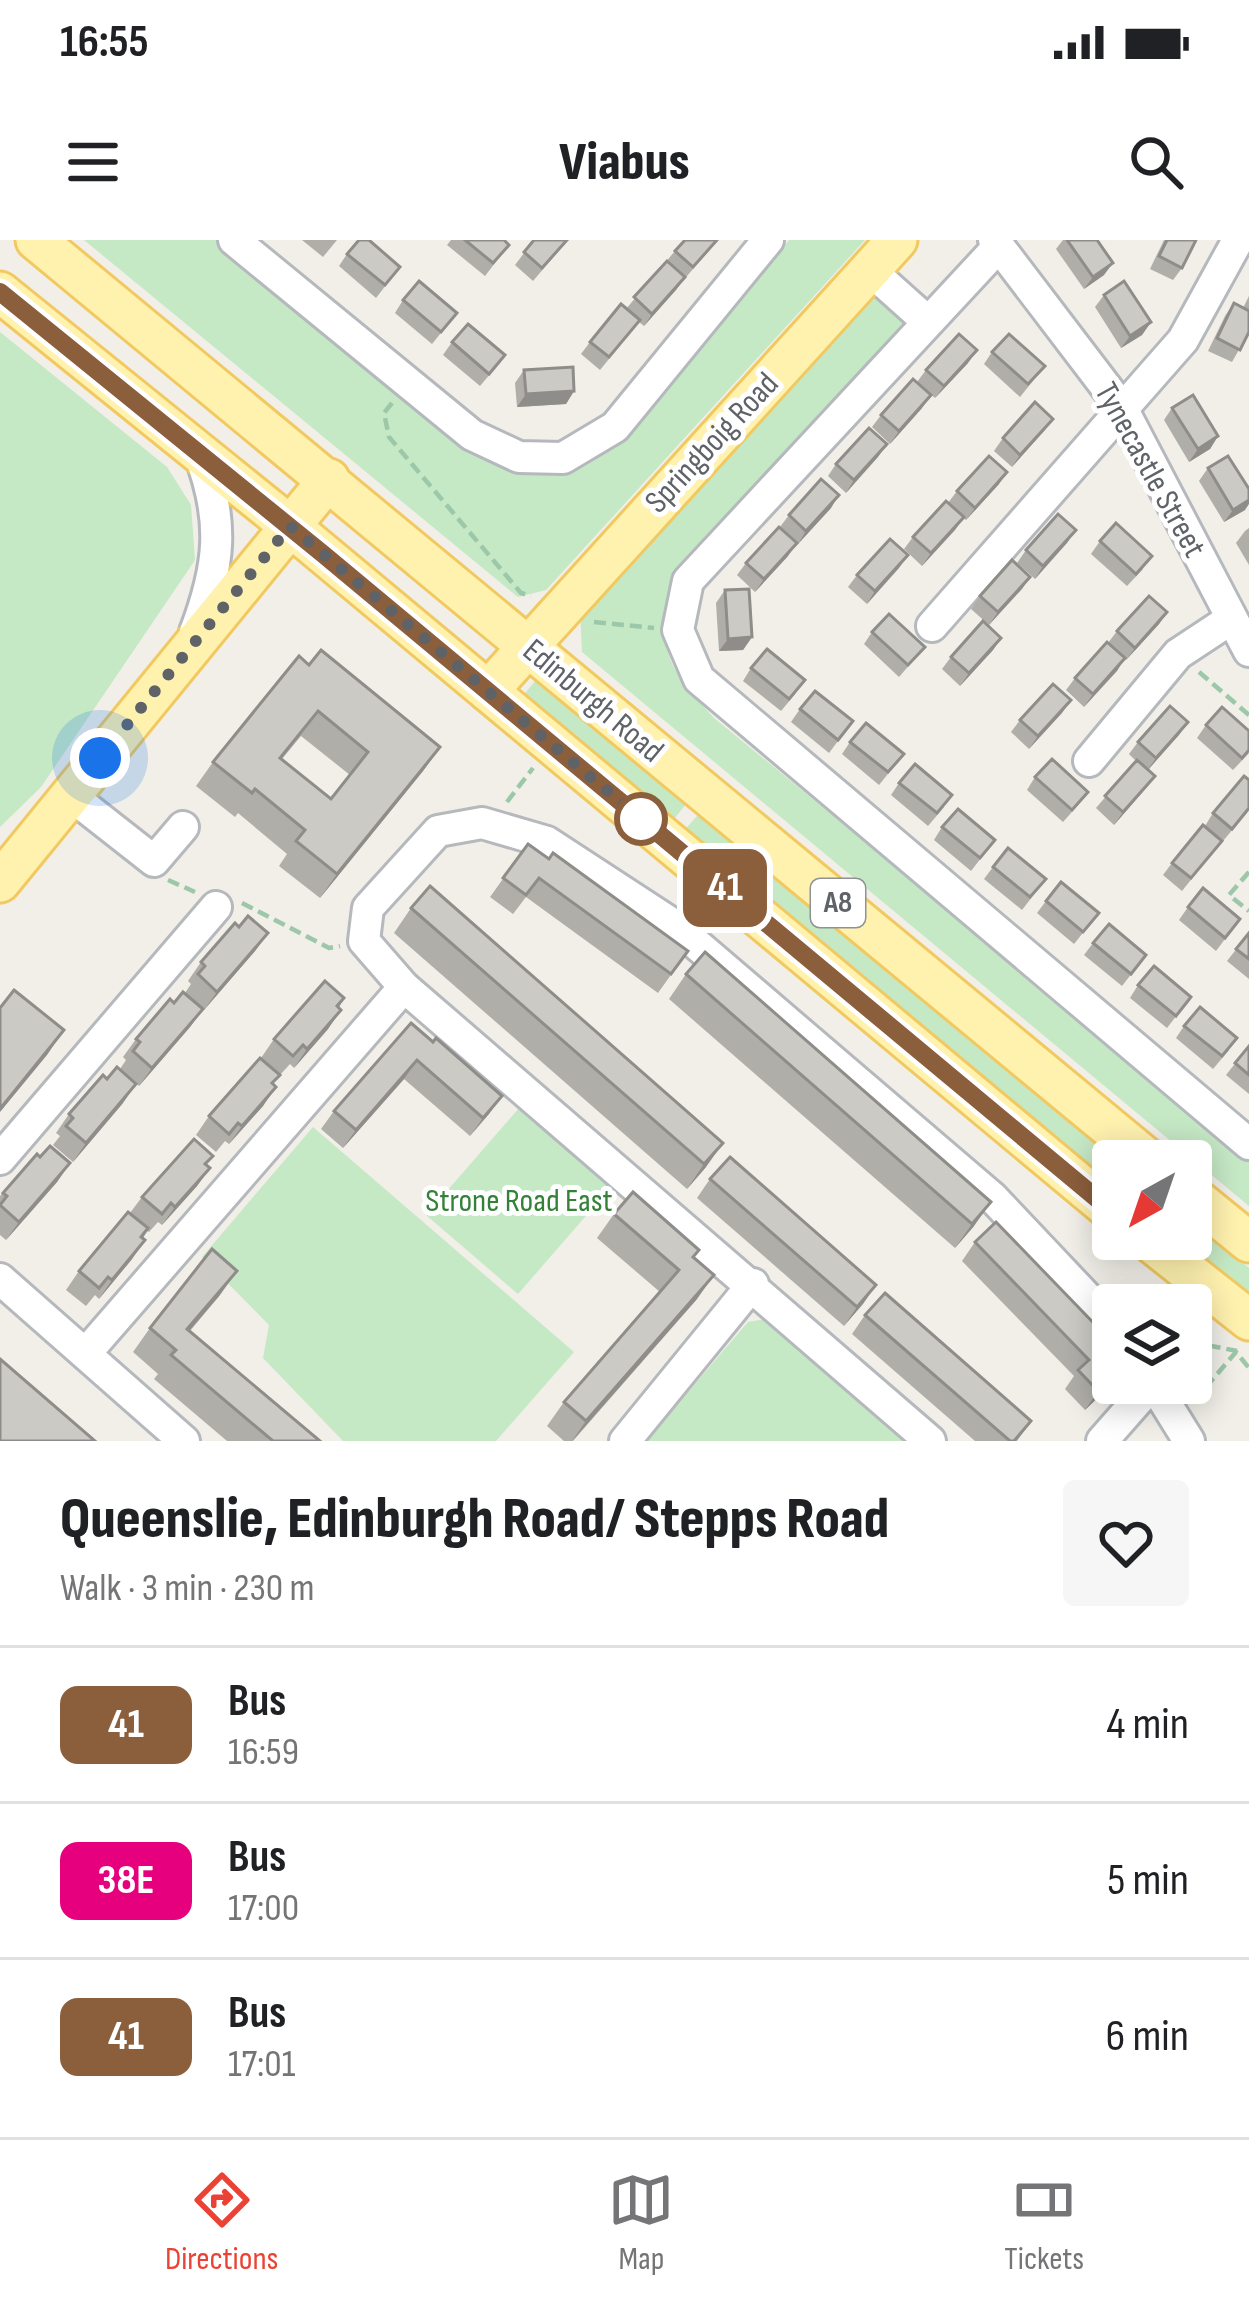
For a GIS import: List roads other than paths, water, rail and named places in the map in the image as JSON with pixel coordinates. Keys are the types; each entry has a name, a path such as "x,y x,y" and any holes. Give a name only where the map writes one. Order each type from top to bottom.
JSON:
{"main road":[{"name":"Edinburgh Road","path":"36,240 1125,1140"},
{"name":"Springboig Road","path":"488,691 897,240"},
{"name":"Edinburgh Road","path":"0,292 290,526 1092,1194"},
{"path":"0,882 329,478"},
{"path":"1212,1212 1249,1242"},
{"path":"1167,1260 1242,1340"}],"street":[{"path":"235,240 472,436 519,458 563,458 615,427 768,240"},
{"path":"932,626 1183,340 1238,240"},
{"path":"996,243 688,581 678,630 699,679 1249,1144"},
{"name":"Tynecastle Street","path":"996,243 1122,408 1249,651"},
{"path":"871,271 928,322"},
{"path":"189,649 214,578 218,548 217,512 200,453"},
{"path":"1089,761 1178,654 1232,619"},
{"path":"70,795 154,861 183,826"},
{"path":"930,1441 404,987 364,941 368,908 438,831 489,825 547,842 674,925 993,1198 1092,1303"},
{"path":"0,1159 216,907"},
{"path":"86,1353 404,987"},
{"path":"0,1279 184,1441"},
{"path":"625,1441 753,1284"},
{"path":"1102,1441 1135,1404"},
{"path":"1166,1404 1183,1431"}],"park label":[{"name":"Strone Road East","path":"519,1201"}]}
